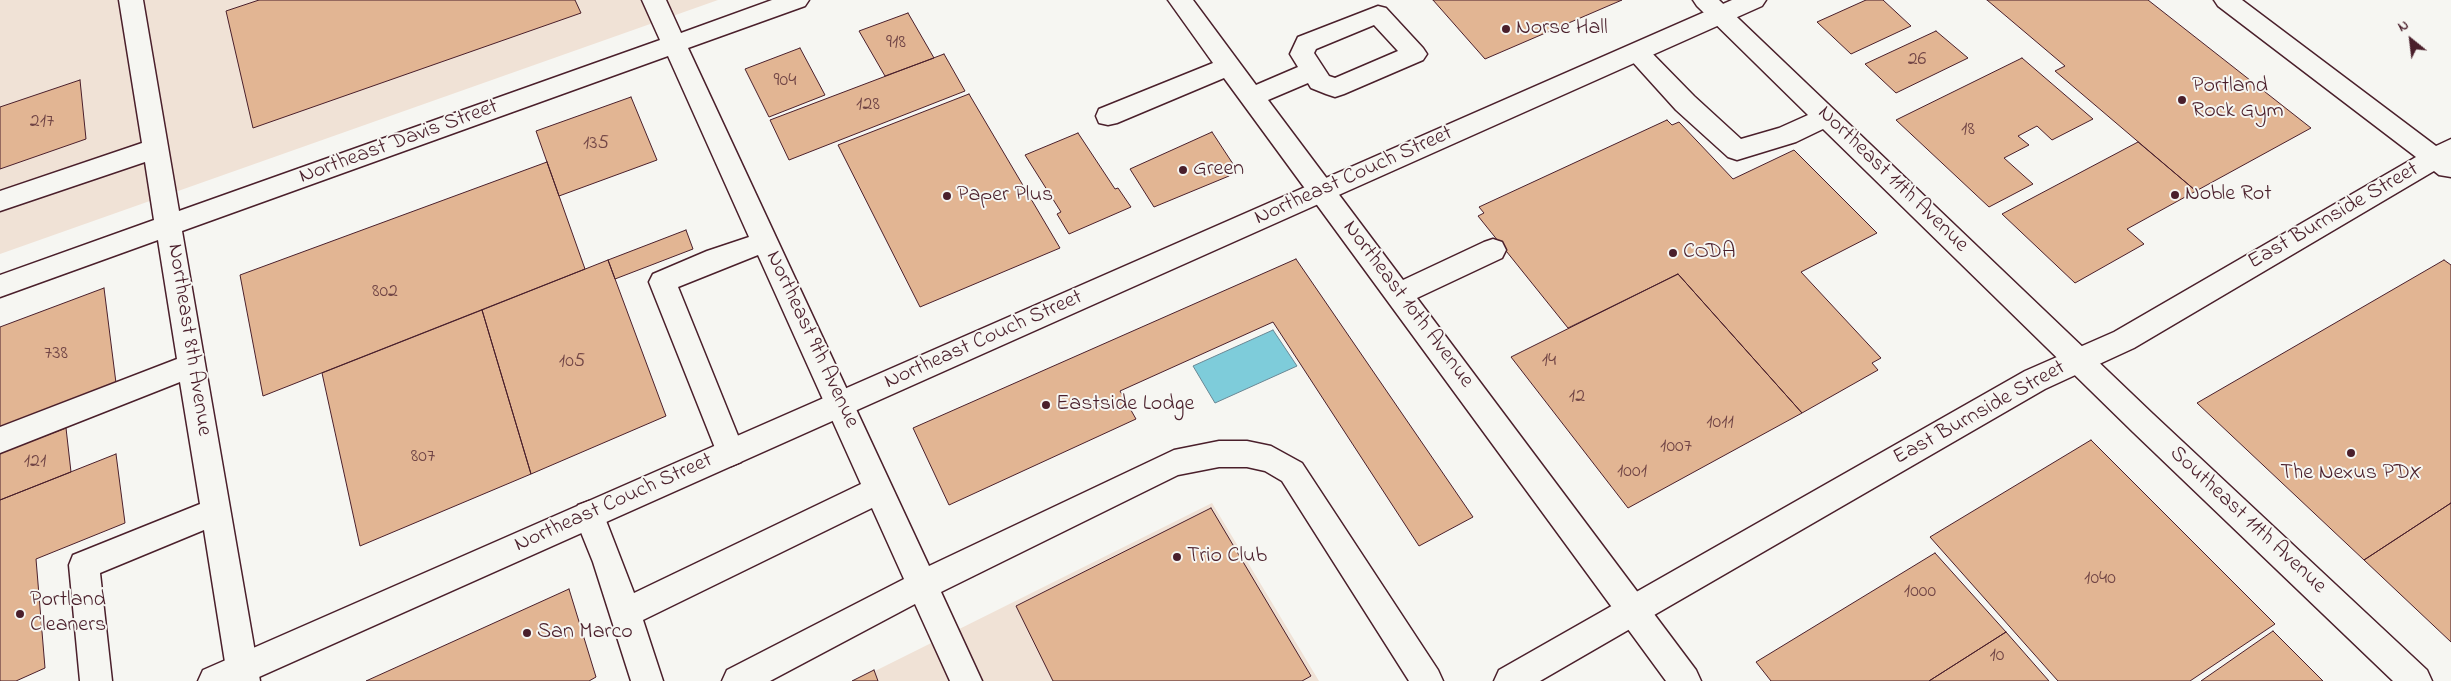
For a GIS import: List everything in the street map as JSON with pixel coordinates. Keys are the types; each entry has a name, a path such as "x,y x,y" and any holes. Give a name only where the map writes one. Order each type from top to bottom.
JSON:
{"street":[{"name":"Northeast 8th Avenue","path":"131,0 243,675"},
{"name":"Northeast 9th Avenue","path":"654,0 966,681"},
{"name":"Northeast Davis Street","path":"0,286 797,0"},
{"name":"Northeast 10th Avenue","path":"1180,0 1685,681"},
{"name":"Northeast Couch Street","path":"214,681 243,675 589,515 1636,52 1712,8 1754,0"},
{"path":"2226,0 2445,159"},
{"name":"Northeast 11th Avenue","path":"1712,8 2079,360"},
{"path":"1636,52 1685,103 1737,150 1787,135 1826,117"},
{"path":"1108,116 1229,66"},
{"path":"1252,97 1313,71"},
{"path":"0,201 156,148"},
{"name":"East Burnside Street","path":"1510,681 2035,380 2124,340 2445,159"},
{"path":"731,453 662,282 716,259 765,242"},
{"path":"1399,294 1493,250"},
{"name":"Southeast 11th Avenue","path":"2079,360 2416,681"},
{"path":"0,440 192,365"},
{"path":"738,681 866,613 1174,463 1219,454 1247,454 1271,460 1292,472 1427,681"},
{"path":"624,613 879,490"},
{"path":"96,681 84,565 216,511"},
{"path":"589,515 647,681"}],"shaded area":[{"path":"0,0 718,0 0,254"},
{"name":"Trio Club","path":"1212,503 1319,681 855,681"}],"water":[{"path":"1273,330 1297,366 1215,403 1193,366"}],"building":[{"path":"259,0 575,0 581,13 253,128 226,11"},
{"name":"Norse Hall","path":"1433,0 1622,0 1485,59"},
{"path":"1866,0 1883,0 1911,26 1851,54 1817,22"},
{"name":"Portland Rock Gym","path":"1987,0 2148,0 2311,128 2196,191 2055,71 2065,66"},
{"path":"908,13 934,58 885,76 859,31"},
{"path":"1936,31 1968,58 1896,93 1865,64"},
{"path":"800,48 825,95 769,117 745,69"},
{"path":"944,54 965,91 789,160 770,120"},
{"path":"2022,58 2093,119 2052,140 2037,126 2018,136 2029,145 2004,158 2033,184 1989,207 1896,120"},
{"path":"80,80 86,139 0,169 0,107"},
{"name":"Paper Plus","path":"969,94 1060,248 920,307 838,145"},
{"path":"631,97 657,160 559,196 536,131"},
{"name":"CODA","path":"1667,120 1672,125 1679,122 1733,179 1794,150 1877,233 1801,272 1881,358 1872,363 1878,370 1802,413 1678,274 1568,328 1478,216 1484,213 1479,207"},
{"name":"Green","path":"1212,132 1233,164 1235,171 1229,176 1154,207 1130,169"},
{"path":"1078,133 1115,189 1118,188 1131,207 1069,234 1057,214 1061,212 1025,155"},
{"path":"2138,142 2196,191 2127,229 2144,244 2075,283 2002,214"},
{"path":"547,162 585,269 263,396 240,275"},
{"path":"686,230 693,249 615,279 608,260"},
{"name":"Eastside Lodge","path":"1296,259 1473,517 1419,546 1273,322 1120,391 1136,419 949,505 913,428"},
{"path":"608,260 666,416 531,474 482,310"},
{"name":"The Nexus PDX","path":"2444,260 2451,265 2451,503 2364,560 2197,403"},
{"path":"1678,274 1802,413 1628,508 1511,357"},
{"path":"104,288 116,383 0,427 0,327"},
{"path":"482,310 531,474 360,546 322,373"},
{"path":"66,428 71,472 0,500 0,453"},
{"path":"2091,440 2275,624 2190,681 2058,681 1930,537"},
{"name":"Portland Cleaners","path":"116,454 125,523 36,559 45,668 16,681 0,681 0,500"},
{"path":"2451,503 2451,642 2364,560"},
{"name":"Trio Club","path":"1211,508 1311,676 1302,681 1053,681 1016,606"},
{"path":"1935,553 2006,632 1929,681 1771,681 1756,662"},
{"name":"San Marco","path":"569,589 596,677 589,681 366,681"},
{"path":"2273,631 2323,681 2201,681"},
{"path":"2006,632 2049,681 1929,681"},
{"path":"874,670 878,681 852,681"}],"place":[{"name":"Norse Hall","path":"1506,29"},
{"name":"Portland Rock Gym","path":"2182,100"},
{"name":"Green","path":"1183,170"},
{"name":"Noble Rot","path":"2175,195"},
{"name":"Paper Plus","path":"947,196"},
{"name":"CODA","path":"1673,253"},
{"name":"Eastside Lodge","path":"1046,405"},
{"name":"The Nexus PDX","path":"2351,453"},
{"name":"Trio Club","path":"1177,557"},
{"name":"Portland Cleaners","path":"20,614"},
{"name":"San Marco","path":"527,633"}]}
